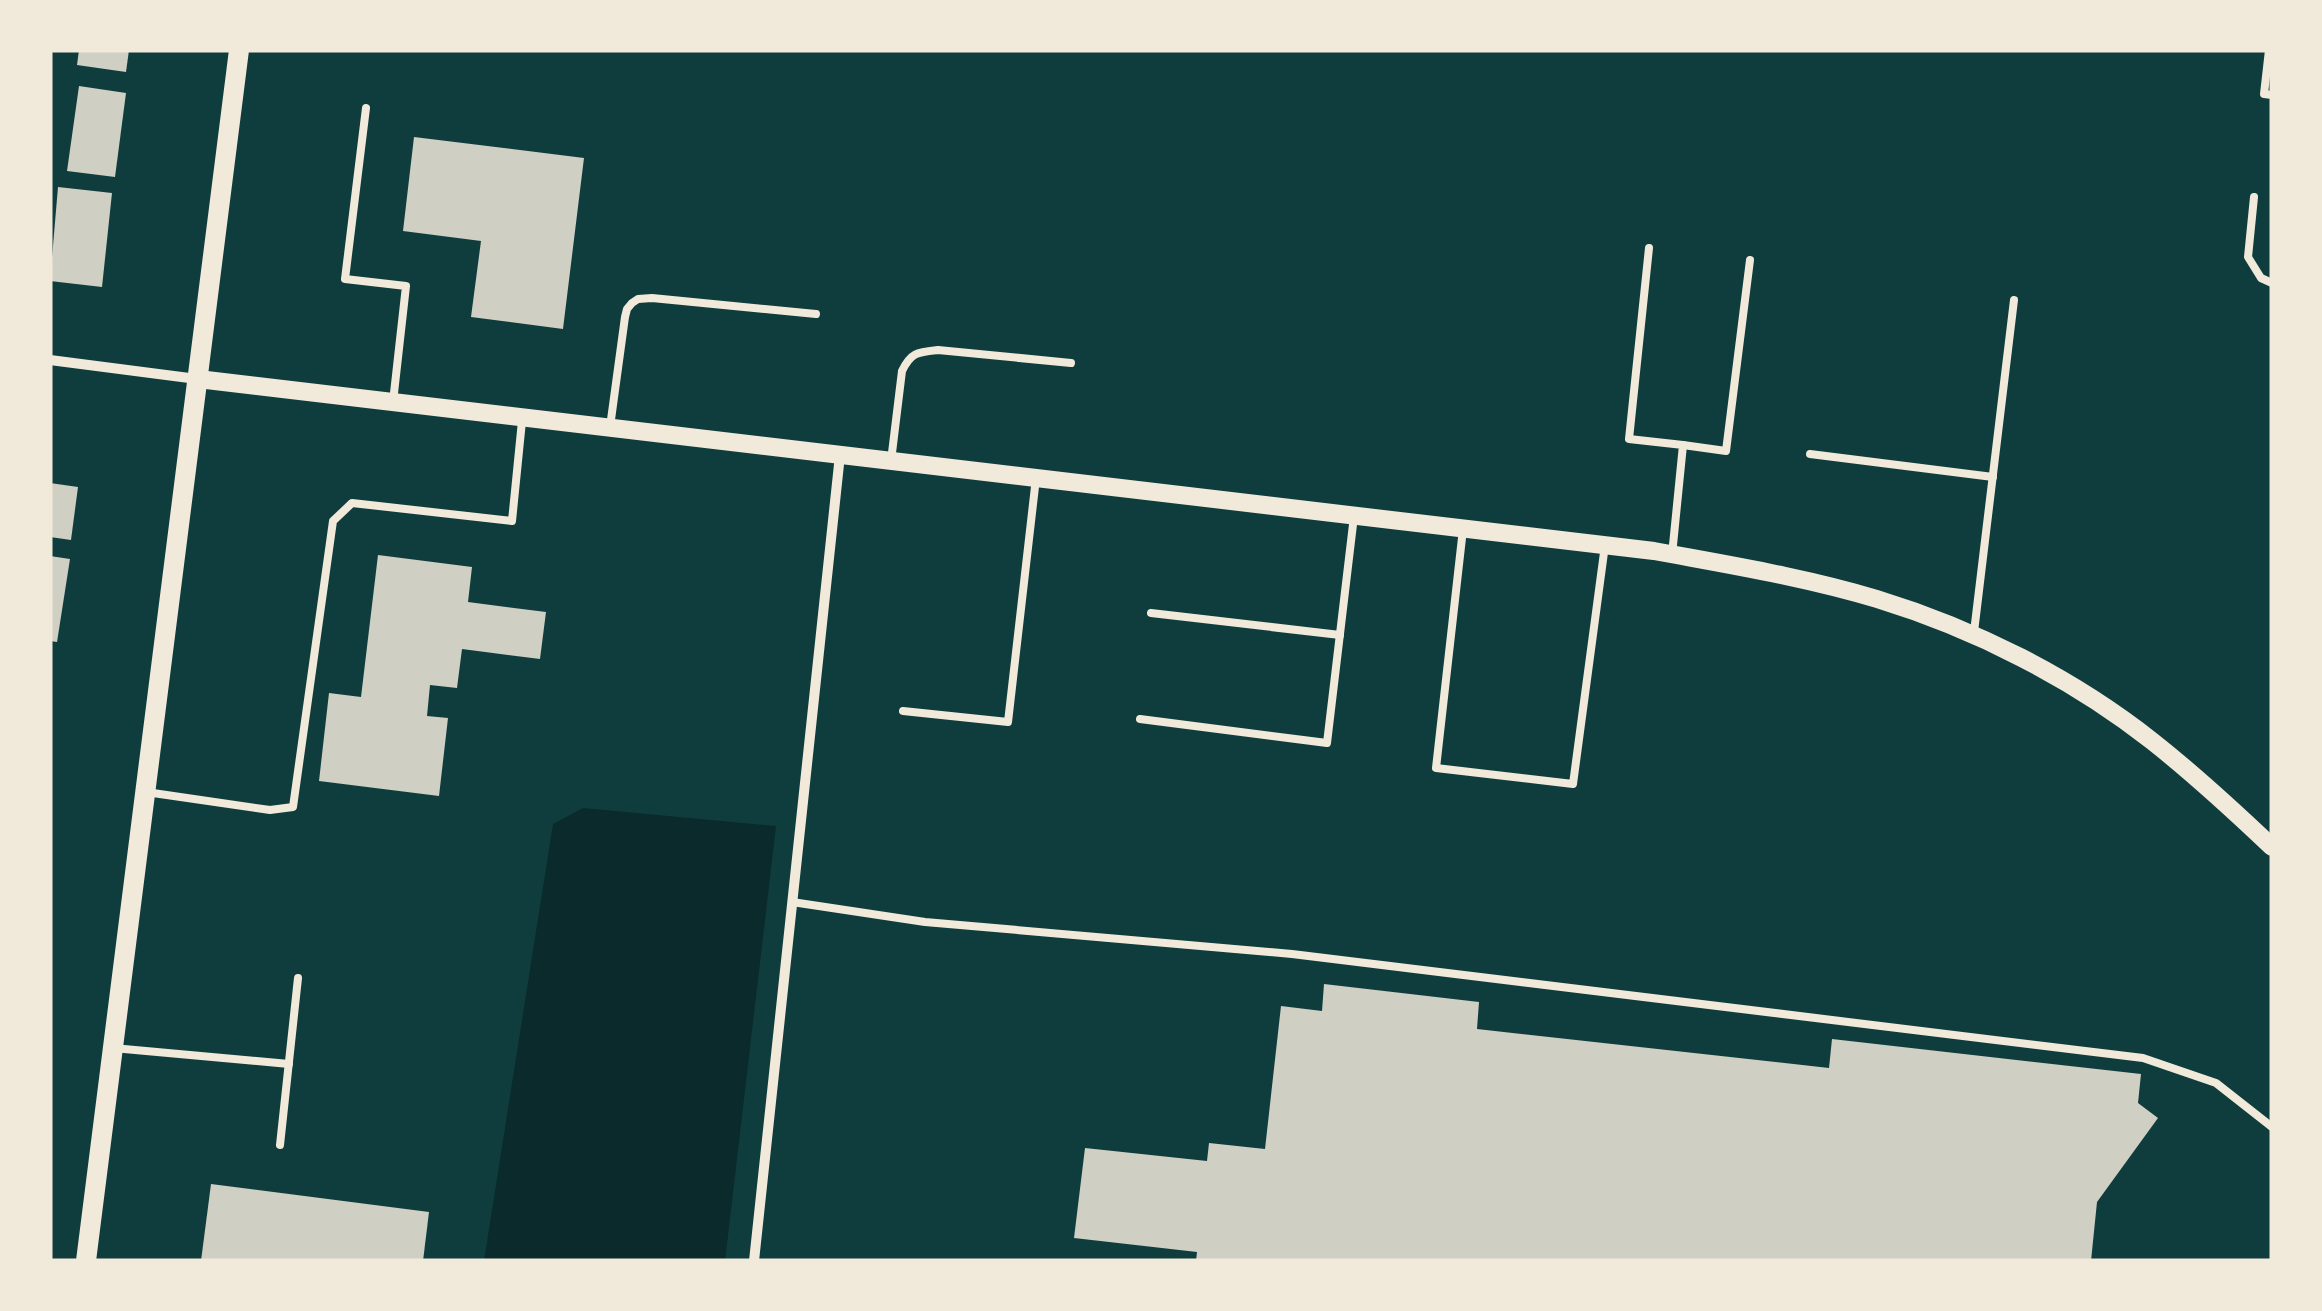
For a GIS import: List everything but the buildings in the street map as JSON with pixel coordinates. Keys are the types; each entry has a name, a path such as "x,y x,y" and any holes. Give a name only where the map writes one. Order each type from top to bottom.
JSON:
{"main road":[{"path":"86,1261 239,50"}],"street":[{"path":"50,360 1739,565 1880,600 2029,662 2150,739 2272,847"},
{"path":"754,1261 840,455"}],"lane":[{"path":"2270,50 2264,94 2272,96"},
{"path":"366,108 345,279 406,286 393,402"},
{"path":"2254,197 2248,257 2261,278 2272,283"},
{"path":"1649,248 1629,439 1726,451 1750,260"},
{"path":"610,428 624,317 638,299 816,314"},
{"path":"1973,636 2014,300"},
{"path":"891,461 902,371 908,358 938,350 1072,363"},
{"path":"146,792 270,810 293,807 334,521 352,503 512,521 523,417"},
{"path":"1672,554 1683,445"},
{"path":"1810,454 1992,477"},
{"path":"902,711 1008,722 1036,478"},
{"path":"1140,719 1327,743 1354,516"},
{"path":"1463,529 1436,768 1573,784 1605,546"},
{"path":"1151,613 1340,635"},
{"path":"792,902 925,922 1312,956 2143,1058 2216,1083 2272,1127"},
{"path":"280,1145 298,978"},
{"path":"113,1048 289,1064"}],"water":[{"path":"583,808 776,826 725,1261 484,1261 553,824"}]}
